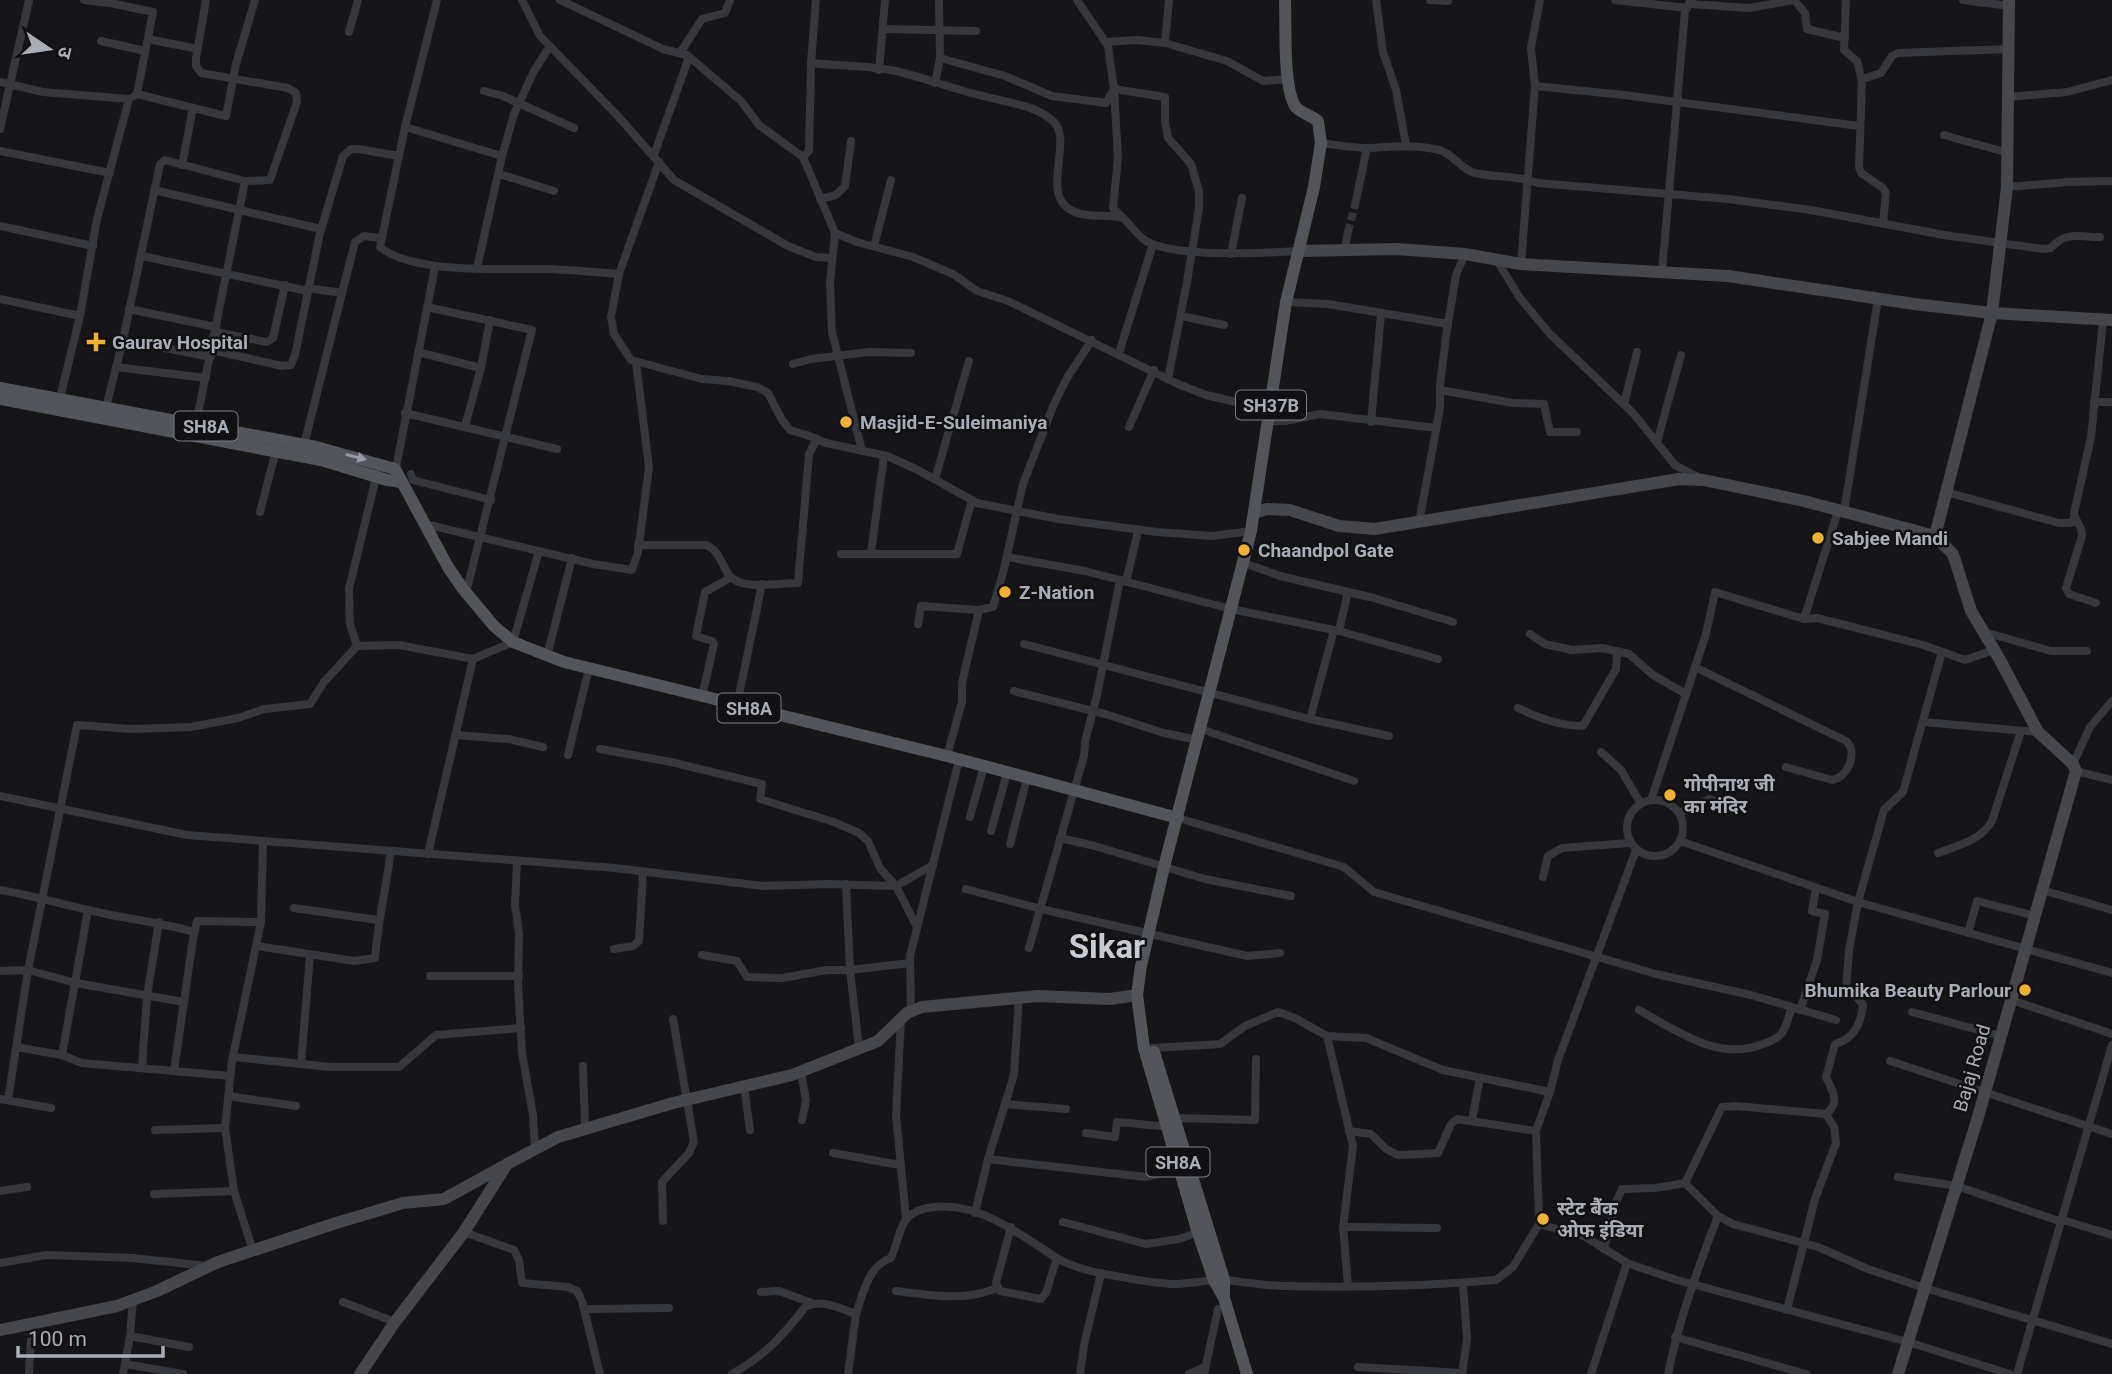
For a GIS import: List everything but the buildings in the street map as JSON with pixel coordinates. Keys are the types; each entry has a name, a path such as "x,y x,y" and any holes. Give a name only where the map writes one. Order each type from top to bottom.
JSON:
{"main road":[{"path":"1285,0 1288,79 1297,108 1318,121 1321,142"},
{"name":"SH37B","path":"1178,818 1251,531 1286,302 1314,187 1321,142"},
{"name":"SH8A","path":"0,388 304,445 379,463 400,476 423,524 466,593 494,626 513,642 547,656 953,758 1178,818 1164,867 1137,995 1144,1048 1173,1124"},
{"name":"SH8A","path":"0,399 321,460 376,477 400,476"},
{"name":"SH8A","path":"1140,1023 1152,1048 1219,1280 1221,1304 1247,1374"}],"street":[{"path":"0,129 29,0"},
{"path":"60,398 110,173 133,97 153,12 111,2 85,0"},
{"path":"106,407 124,340 162,161 245,181 270,180 297,97 293,90 288,88 201,73 196,66 206,0"},
{"path":"0,82 43,92 133,97 226,116 236,64 255,0"},
{"path":"349,32 358,0"},
{"path":"437,0 398,156 380,247 389,254 435,267 619,274"},
{"path":"522,0 540,36 674,180 777,240 816,257 831,258"},
{"path":"560,0 663,50 685,55 741,101 759,125 803,157 835,233 831,258 832,332 862,451"},
{"path":"730,0 725,13 702,19 685,55 657,159 619,274 611,317 612,326 624,352 631,360 702,380 728,381 757,387 768,393 790,430 884,456 916,469 972,500 1017,511 1157,532 1212,536 1251,531"},
{"path":"803,157 808,150 816,0"},
{"path":"879,69 885,0"},
{"path":"936,83 940,58 939,0"},
{"path":"1077,0 1108,46 1115,89 1118,158 1113,208 1139,236 1153,244 1231,254 1345,249 1396,249 1465,254 1521,264 1728,276 1992,313 2107,321 2091,437 2072,523 2059,523 1946,492"},
{"path":"1165,43 1169,0"},
{"path":"1376,0 1383,52 1396,90 1406,145"},
{"path":"1430,0 1448,1"},
{"path":"1521,264 1535,86 1531,48 1540,0"},
{"path":"1615,0 1749,8 1794,0 1805,13 1807,29 1845,38"},
{"path":"1846,0 1844,50 1857,61 1862,79 1859,126 1861,173 1884,188 1886,193 1883,223"},
{"path":"1935,536 1992,313 2007,187 2009,3 1963,0"},
{"path":"1662,271 1685,11 1689,4"},
{"path":"883,29 976,31"},
{"path":"148,39 198,50"},
{"path":"1105,42 1137,40 1165,43 1227,61 1264,81 1288,79"},
{"path":"101,41 145,51"},
{"path":"477,268 502,156 519,103 534,71 550,46"},
{"path":"1862,79 1881,73 1892,56 1898,53 2008,49"},
{"path":"940,58 1005,76 1052,96 1106,103 1115,89"},
{"path":"811,63 894,71 1036,111 1054,122 1059,133 1058,183 1063,204 1077,213 1123,218"},
{"path":"2008,97 2067,92 2112,80"},
{"path":"1535,86 1859,126"},
{"path":"1115,89 1165,97 1168,138 1191,164 1199,191 1199,208 1168,379"},
{"path":"484,90 575,128"},
{"path":"182,164 193,108"},
{"path":"405,127 502,156"},
{"path":"1944,135 2008,153"},
{"path":"820,199 836,195 845,186 851,141"},
{"path":"1321,142 1367,148 1406,145 1445,152 1462,167 1478,174 1528,179 1538,183 1669,193 1811,210 2047,249 2064,237 2100,237"},
{"path":"1354,205 1367,148"},
{"path":"124,340 282,366 291,365 321,229 343,156 358,149 398,156"},
{"path":"0,151 110,173"},
{"path":"499,174 554,191"},
{"path":"874,246 891,180"},
{"path":"196,424 245,181"},
{"path":"2007,187 2112,181"},
{"path":"154,190 321,229"},
{"path":"1231,254 1242,198"},
{"path":"0,226 93,246"},
{"path":"1345,249 1348,232"},
{"path":"835,233 913,257 943,270 977,291 1008,301 1168,379 1269,416 1285,421 1321,414 1436,428"},
{"path":"304,445 355,242 364,236 382,238"},
{"path":"1119,353 1153,244"},
{"path":"1419,523 1440,408 1440,390 1456,275 1465,254"},
{"path":"142,257 285,285 342,293"},
{"path":"1496,259 1520,298 1550,334 1623,404 1675,465 1704,480"},
{"path":"435,267 405,413 400,476 491,500"},
{"path":"130,309 267,342 273,338 285,285"},
{"path":"0,299 80,316"},
{"path":"1804,619 1841,512 1878,299"},
{"path":"1286,302 1328,304 1448,324"},
{"path":"427,307 531,330 466,593"},
{"path":"1371,422 1381,314"},
{"path":"1181,316 1224,325"},
{"path":"465,426 481,368 490,320"},
{"path":"918,624 921,606 979,610 993,607 1023,484 1054,404 1092,340"},
{"path":"418,352 481,368"},
{"path":"793,364 811,359 869,352 911,353"},
{"path":"1623,404 1637,352"},
{"path":"1657,442 1681,355"},
{"path":"935,479 969,361"},
{"path":"423,524 632,570 649,467 636,362"},
{"path":"116,367 206,378"},
{"path":"1129,427 1154,370"},
{"path":"1440,390 1513,404 1544,404 1550,432 1577,432"},
{"path":"2094,402 2112,402"},
{"path":"405,413 557,449"},
{"path":"638,545 706,545 718,554 730,578 748,585 798,583 809,454 817,439"},
{"path":"260,512 276,451"},
{"path":"871,553 884,456"},
{"path":"357,646 350,624 349,589 379,463"},
{"path":"1254,513 1267,509 1290,510 1339,526 1375,529 1590,492 1679,480 1704,480 1935,536 1953,554 1971,611 2038,732 2075,767 2112,780"},
{"path":"841,554 957,554 972,500"},
{"path":"2074,518 2082,531 2066,592 2096,603"},
{"path":"1029,948 1084,756 1084,742 1123,581 1137,535"},
{"path":"51,1108 4,1100 16,1047 27,970 77,725 131,729 191,727 238,718 264,709 310,704 324,682 357,646 399,645 473,659 513,642 539,551"},
{"path":"1007,557 1085,570 1231,609 1337,630 1438,659"},
{"path":"547,656 572,558"},
{"path":"1244,563 1280,576 1453,622"},
{"path":"702,696 714,645 712,641 696,636 704,596 707,590 730,578"},
{"path":"737,705 762,583"},
{"path":"1310,719 1348,592"},
{"path":"1651,800 1706,634 1715,593 1965,660 1994,650"},
{"path":"906,1219 895,1098 910,963 933,865 962,702 962,683 979,610"},
{"path":"1984,632 2051,651 2087,652"},
{"path":"1530,634 1545,644 1573,650 1602,648 1629,654 1653,675 1686,694"},
{"path":"1024,644 1310,719 1389,736"},
{"path":"1518,708 1536,717 1569,726 1583,726 1616,669 1617,651"},
{"path":"1685,1183 1722,1107 1826,1114 1835,1102 1826,1077 1835,1044 1847,1041 1861,1018 1863,1005 1855,995 1846,990 1849,950 1858,902 1884,810 1903,792 1942,652"},
{"path":"428,854 473,659"},
{"path":"1695,667 1846,741 1853,752 1843,776 1838,779 1832,780 1786,767"},
{"path":"568,755 589,668"},
{"path":"1014,691 1105,713 1164,733 1199,735 1354,781"},
{"path":"2075,767 2085,735 2112,701"},
{"path":"1923,722 2038,732"},
{"path":"1938,853 1973,840 1986,831 1992,821 2021,731"},
{"path":"456,735 508,739 542,747"},
{"path":"600,749 671,762 762,784 760,799 834,822 859,833 868,842 880,868 896,886 917,927"},
{"path":"1601,752 1620,770 1642,804"},
{"path":"970,817 984,766"},
{"name":"Bajaj Road","path":"1898,1374 1985,1092 2075,767"},
{"path":"991,831 1007,773"},
{"path":"1010,844 1027,778"},
{"path":"0,796 187,835 643,872 763,886 896,886 933,865"},
{"path":"1679,813 1709,799 1731,807"},
{"path":"848,1374 856,1314 868,1278 883,1261 891,1258 902,1222 915,1211 936,1207 975,1213 1011,1227 1057,1258 1101,1273 1170,1284 1219,1280 1281,1286 1463,1283 1496,1280 1513,1268 1539,1224 1536,1131 1558,1060 1598,956 1633,846 1627,824 1630,814 1651,800 1664,802 1679,813 1683,831 1680,841 1669,853 1661,856 1643,854 1633,846 1562,848 1548,856 1543,877"},
{"path":"1178,818 1344,867 1374,892 1656,974 1751,995 1836,1020"},
{"path":"1059,838 1232,885 1291,896"},
{"path":"253,1251 234,1191 225,1128 233,1057 261,922 263,841"},
{"path":"1680,841 1858,902 2112,973"},
{"path":"257,946 354,961 375,958 378,920 391,851"},
{"path":"517,861 515,905 519,933 522,1053 533,1115 535,1149"},
{"path":"614,949 633,946 639,941 643,872"},
{"path":"846,884 850,970 859,1048"},
{"path":"1639,1010 1703,1043 1739,1051 1777,1038 1796,1008 1817,960 1825,914 1812,911 1816,888"},
{"path":"967,889 1041,909 1247,956 1280,953"},
{"path":"0,890 42,897 88,910 159,922 194,934"},
{"path":"2042,890 2112,910"},
{"path":"1968,933 1978,901 2035,916"},
{"path":"293,908 378,920"},
{"path":"62,1055 88,910"},
{"path":"174,1071 197,921 261,922"},
{"path":"142,1068 147,996 159,922"},
{"path":"301,1064 310,955"},
{"path":"702,955 737,961 747,977 754,978 782,978 827,970 910,963"},
{"path":"0,971 27,970 76,983 184,1002"},
{"path":"430,975 519,976"},
{"path":"0,1330 117,1306 210,1266 253,1251 403,1203 444,1199 558,1138 686,1100 802,1071 878,1041 906,1015 922,1007 1019,997 1110,999 1137,995"},
{"path":"975,1213 1014,1074 1019,997"},
{"path":"2011,1000 2112,1034"},
{"path":"1152,1048 1220,1045 1245,1026 1278,1012 1327,1036 1366,1038 1443,1070 1550,1092"},
{"path":"1912,1012 2001,1036"},
{"path":"663,1221 662,1182 689,1153 694,1142 673,1019"},
{"path":"233,1057 331,1067 399,1068 436,1035 521,1028"},
{"path":"1327,1036 1353,1146 1343,1227 1348,1286"},
{"path":"2017,1374 2112,1045"},
{"path":"16,1047 62,1055 82,1063 230,1076"},
{"path":"1086,1133 1115,1136 1117,1122 1173,1124 1255,1120 1256,1059"},
{"path":"1890,1061 2112,1134"},
{"path":"583,1066 585,1129"},
{"path":"802,1071 806,1101 802,1120"},
{"path":"1472,1120 1480,1078"},
{"path":"744,1086 750,1130"},
{"path":"228,1096 296,1106"},
{"path":"1005,1104 1066,1109"},
{"path":"1787,1310 1815,1199 1836,1143 1834,1127 1826,1114"},
{"path":"1349,1130 1371,1134 1386,1149 1398,1155 1428,1156 1438,1153 1454,1121 1461,1118 1536,1131"},
{"path":"155,1130 225,1128"},
{"path":"833,1153 900,1165"},
{"path":"988,1159 1145,1177 1185,1168"},
{"path":"360,1374 395,1322 464,1232 507,1164"},
{"path":"1898,1177 1956,1186 2112,1235"},
{"path":"1685,1183 1718,1216 1733,1224 1805,1243 1868,1269 1925,1288 2112,1344"},
{"path":"1604,1248 1622,1189 1656,1188 1685,1183"},
{"path":"0,1191 27,1186"},
{"path":"154,1194 234,1191"},
{"path":"1668,1374 1675,1337 1718,1216"},
{"path":"1063,1222 1146,1244 1179,1240 1203,1231"},
{"path":"1539,1224 1586,1237 1626,1263 1692,1284 1908,1342 2010,1374"},
{"path":"1011,1227 996,1283 1003,1293 1041,1299 1046,1293 1057,1258"},
{"path":"1343,1227 1437,1228"},
{"path":"464,1232 514,1250 519,1260 522,1283 568,1287 577,1291 600,1374"},
{"path":"0,1263 46,1255 133,1258 210,1266"},
{"path":"1591,1374 1626,1263"},
{"path":"1080,1374 1101,1273"},
{"path":"1358,1367 1462,1374 1467,1339 1463,1283"},
{"path":"896,1291 965,1297 997,1288"},
{"path":"761,1292 779,1291 856,1314"},
{"path":"123,1374 133,1300"},
{"path":"343,1302 395,1322"},
{"path":"732,1374 773,1345 805,1307 812,1303"},
{"path":"1189,1374 1205,1371 1221,1304"},
{"path":"584,1309 669,1308"},
{"path":"29,1374 32,1323"},
{"path":"130,1336 189,1347"},
{"path":"1675,1337 1806,1374"},
{"path":"125,1364 183,1374"}],"tunnel":[{"path":"1348,232 1355,205"}],"place":[{"name":"Gaurav Hospital","path":"96,342"},
{"name":"Masjid-E-Suleimaniya","path":"846,422"},
{"name":"Sabjee Mandi","path":"1818,538"},
{"name":"Chaandpol Gate","path":"1244,550"},
{"name":"Z-Nation","path":"1005,592"},
{"name":"गोपीनाथ जी का मंदिर","path":"1670,795"},
{"name":"Bhumika Beauty Parlour","path":"2025,990"},
{"name":"स्टेट बेैंक ओफ इंडिया","path":"1543,1219"}],"district":[{"name":"Sikar","path":"1107,946"}]}
